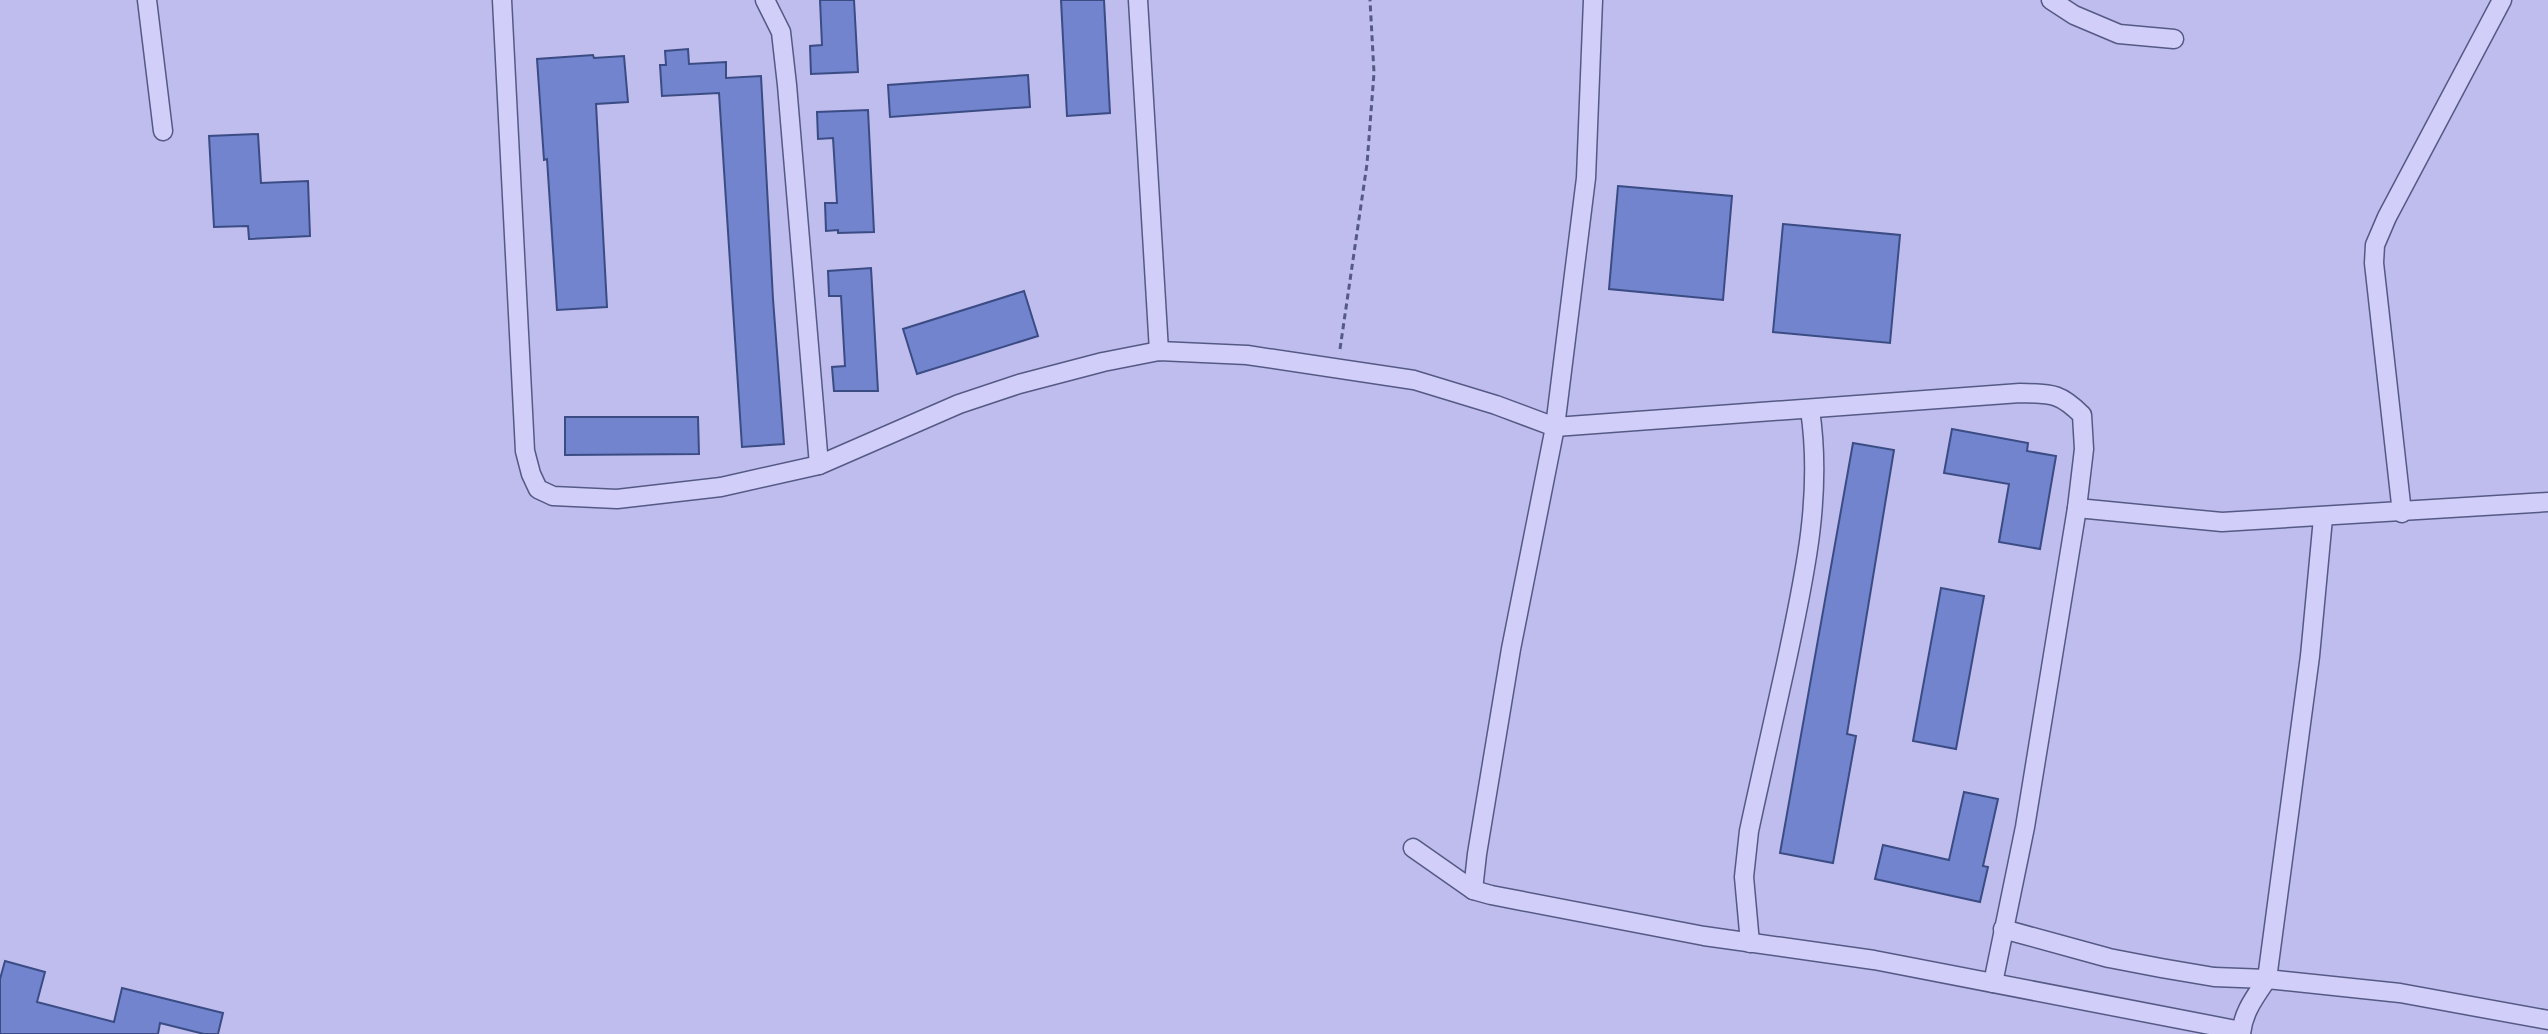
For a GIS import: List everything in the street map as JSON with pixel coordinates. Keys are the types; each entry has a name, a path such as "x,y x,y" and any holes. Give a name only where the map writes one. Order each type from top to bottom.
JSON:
{"street":[{"path":"147,0 163,131"},
{"path":"502,0 525,451 538,489 553,496 617,499 721,487 819,465 959,404 1019,384 1159,351 1247,355 1414,380 1555,427 2020,393 2048,394 2067,399 2082,415 2084,449 2077,508 2025,827 1993,983"},
{"path":"765,0 781,32 819,465"},
{"path":"1138,0 1159,351"},
{"path":"1473,890 1509,665 1555,427 1586,178 1593,0"},
{"path":"2051,0 2074,15 2119,34 2174,39"},
{"path":"2402,513 2374,263 2375,245 2502,0"},
{"path":"1750,943 1744,877 1749,831 1791,638 1813,514 1816,458 1810,410"},
{"path":"2077,508 2222,522 2548,502"},
{"path":"1413,848 1473,890 1704,936 1874,960 2241,1033 2242,1021 2250,1004 2267,979 2310,656 2323,518"},
{"path":"2003,929 2148,966 2214,977 2267,979 2400,993 2548,1020"}],"path":[{"path":"1337,368 1367,164 1374,73 1370,0"}],"building":[{"path":"820,0 854,0 858,72 811,74 810,46 822,45"},
{"path":"1061,0 1104,0 1110,113 1067,116"},
{"path":"688,49 689,64 726,62 726,78 761,76 784,444 742,447 719,93 662,96 660,65 666,65 665,51"},
{"path":"593,55 594,58 624,56 628,102 596,104 607,307 557,310 537,59"},
{"path":"1028,75 1030,107 890,117 888,85"},
{"path":"868,110 874,232 826,231 825,203 837,203 833,138 818,139 817,112"},
{"path":"258,134 261,183 308,181 310,236 249,239 248,226 214,227 209,136"},
{"path":"1618,186 1732,196 1723,300 1609,289"},
{"path":"1783,224 1900,235 1890,343 1773,332"},
{"path":"871,268 878,391 834,391 832,367 845,366 841,296 829,296 828,271"},
{"path":"1024,291 1038,336 917,374 903,329"},
{"path":"565,417 698,417 699,454 565,455"},
{"path":"1952,429 2028,443 2027,451 2056,456 2040,549 1999,542 2009,484 1944,473"},
{"path":"1853,443 1894,450 1847,734 1856,736 1833,863 1780,853"},
{"path":"1941,588 1984,596 1956,749 1913,741"},
{"path":"1964,792 1998,799 1983,866 1988,867 1980,902 1875,879 1883,845 1949,860"},
{"path":"5,961 45,972 37,1002 114,1022 122,988 223,1013 218,1034 204,1034 160,1023 158,1034 0,1034 0,979"}]}
